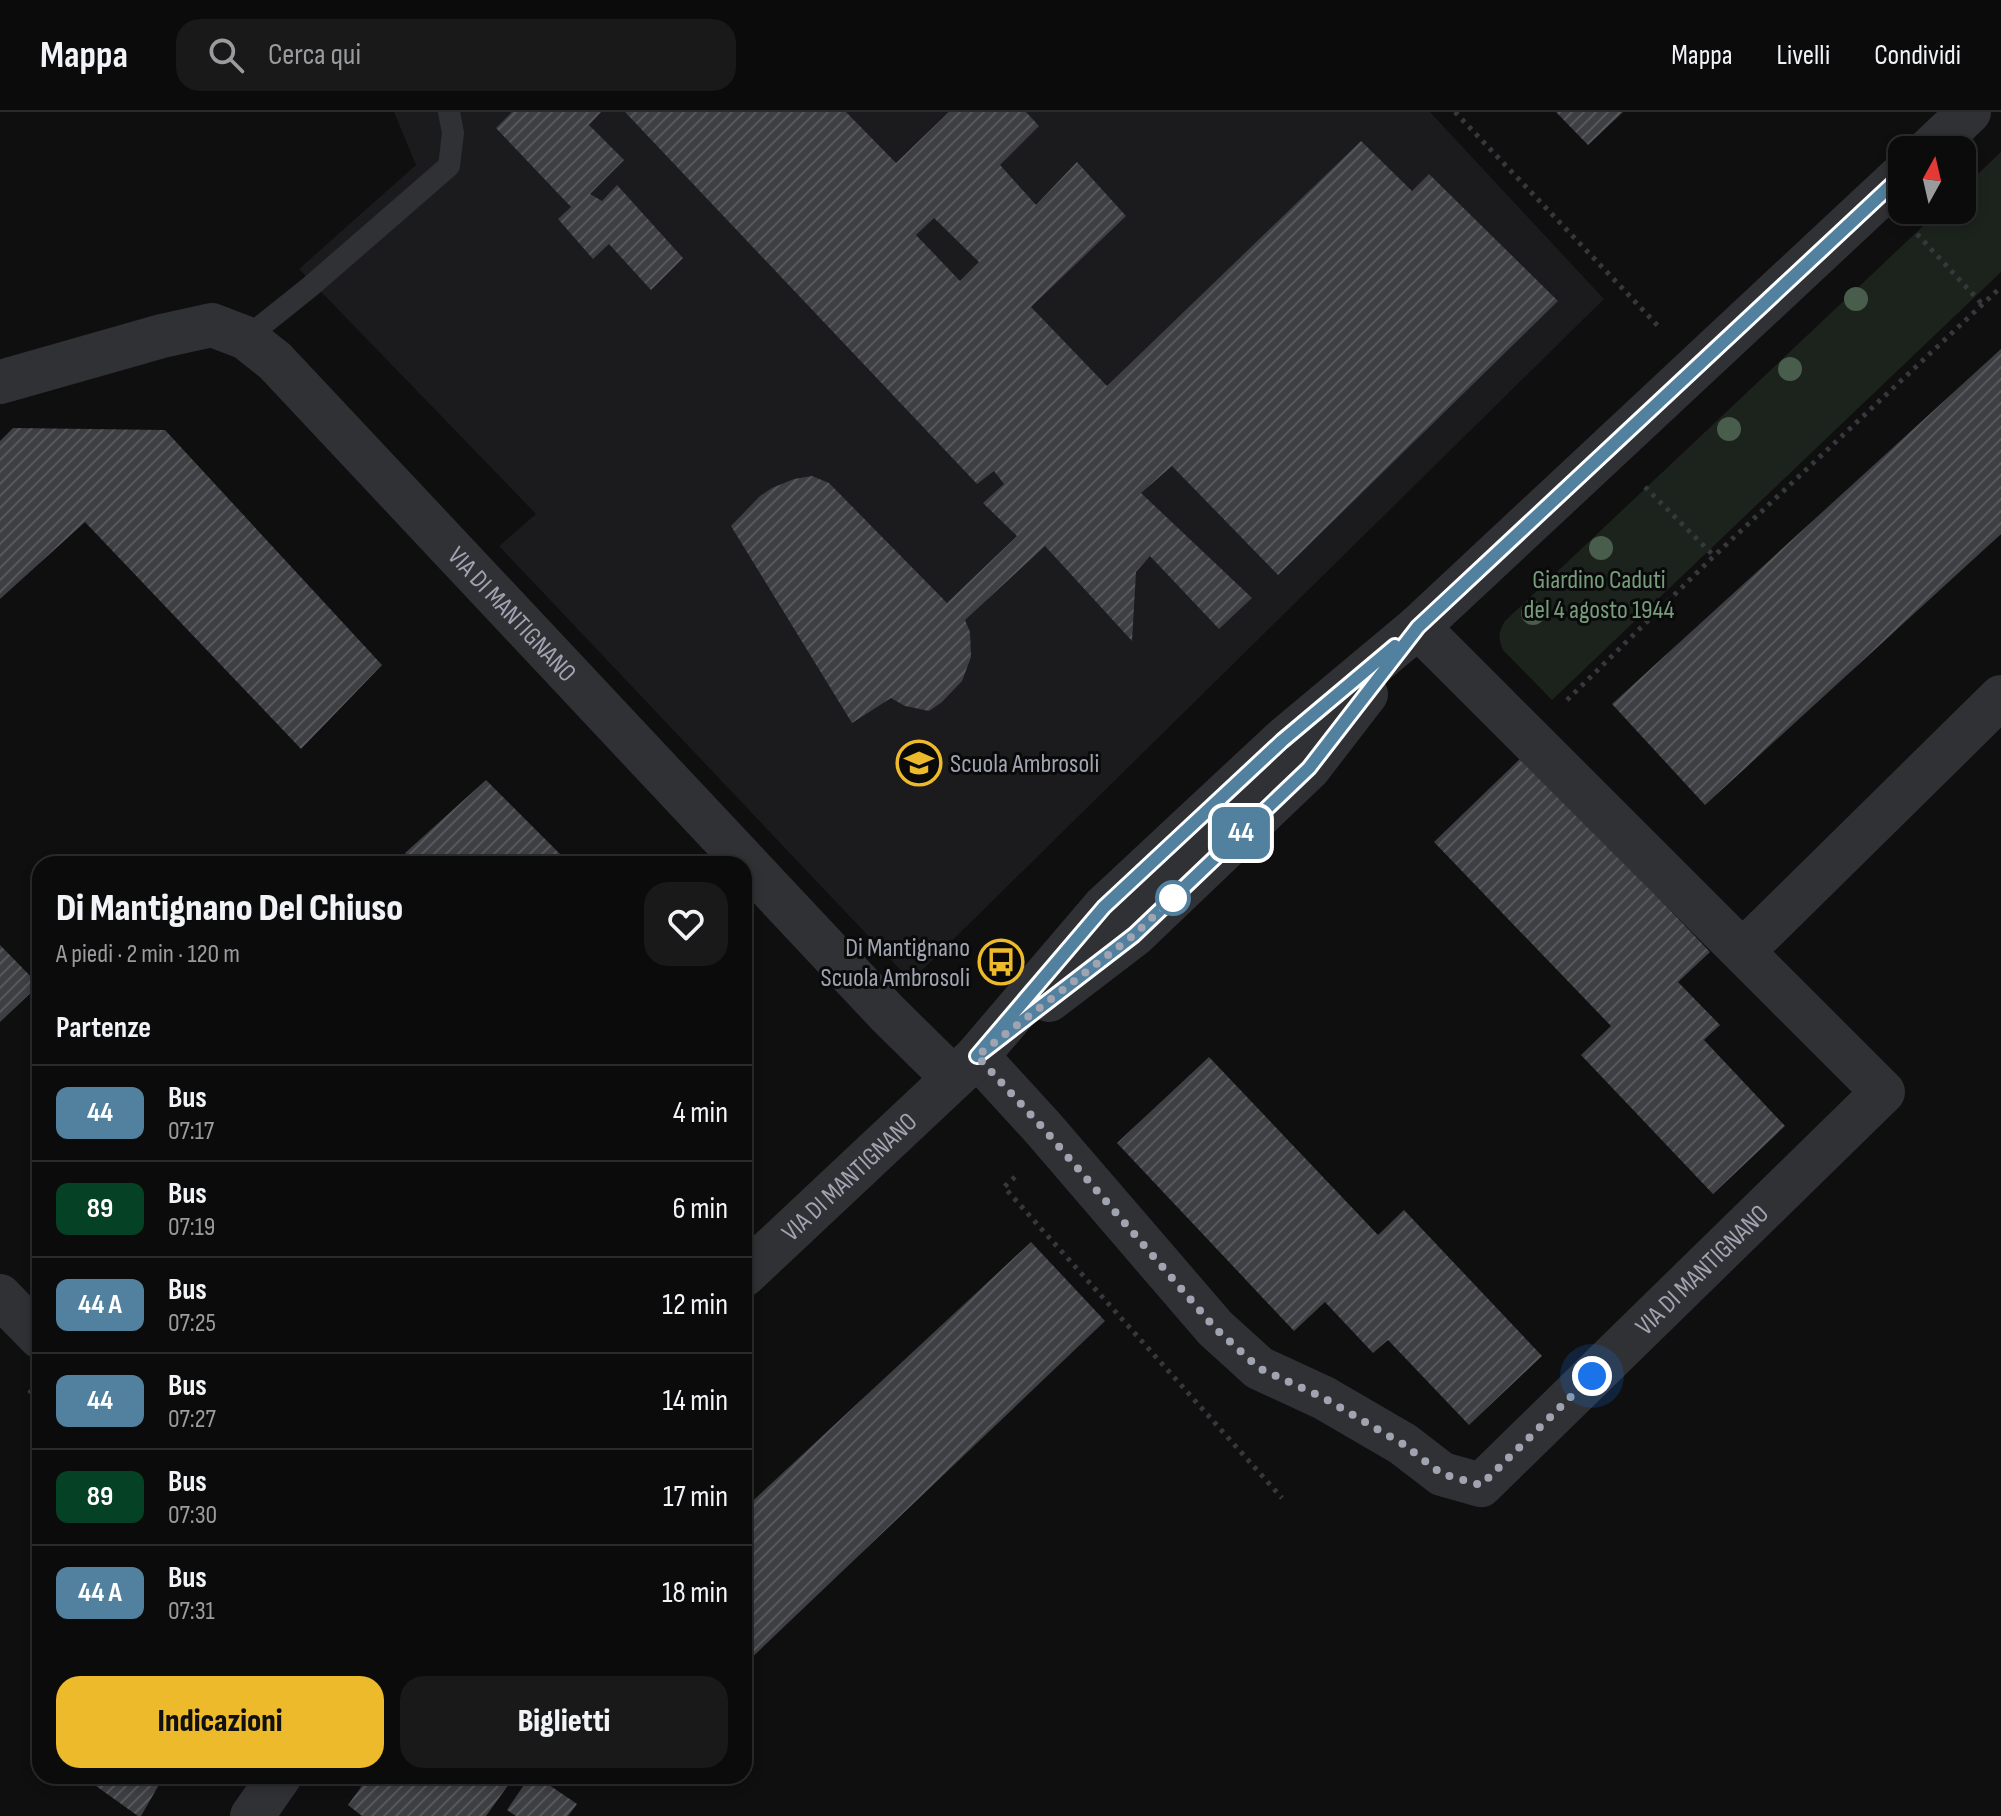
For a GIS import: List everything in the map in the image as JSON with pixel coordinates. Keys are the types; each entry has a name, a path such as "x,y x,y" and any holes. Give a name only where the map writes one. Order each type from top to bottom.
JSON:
{"street":[{"path":"1944,136 1969,112"},
{"name":"VIA DI MANTIGNANO","path":"752,1267 965,1067 1134,935 1309,768 1418,627 1888,189"},
{"name":"VIA DI MANTIGNANO","path":"0,382 212,325 246,338 275,361 740,856"},
{"name":"VIA DI MANTIGNANO","path":"752,869 876,1001 1043,1128 1215,1328 1259,1368 1337,1406 1403,1444 1442,1474 1481,1485 1883,1092 1418,627"},
{"path":"1743,951 2001,697"},
{"path":"0,1296 32,1329"},
{"path":"252,1816 274,1784"}],"lane":[{"path":"246,338 449,166 453,133 449,112"}],"path":[{"path":"1455,112 1697,366"},
{"path":"1922,224 1983,305"},
{"path":"1556,710 1714,556 2001,287"},
{"path":"1608,449 1714,556"},
{"path":"1021,1172 1004,1187 1282,1498"}],"shaded area":[{"name":"Scuola Ambrosoli","path":"394,112 1430,112 1604,299 911,981 499,546 536,514 299,269 416,165"}],"green space":[{"name":"Giardino Caduti del 4 agosto 1944","path":"2001,152 2001,272 1552,700 1503,650 1500,635 1505,621 1925,224 1976,224 1976,176"}],"building":[{"path":"512,112 601,112 589,125 624,160 590,194 602,201 617,185 683,258 651,290 609,244 593,259 558,219 571,207 496,128"},
{"path":"625,112 846,112 896,163 949,112 1026,112 1039,126 1000,165 1036,205 1077,162 1126,216 1031,307 1107,386 1361,141 1412,191 1429,174 1558,301 1278,575 1172,466 1141,493 1252,598 1219,629 1150,556 1136,572 1132,641 1045,546 965,620 970,632 971,657 962,681 942,702 929,711 905,706 891,698 852,723 731,526 772,488 812,476 829,483 947,603 1017,536 983,503 1004,484 994,471 977,484","holes":["934,218 979,262 960,281 916,235"]},
{"path":"1556,112 1623,112 1588,145"},
{"path":"2001,349 2001,534 1705,805 1612,704"},
{"path":"13,428 165,430 382,665 301,749 85,522 0,599 0,441"},
{"path":"1523,756 1710,952 1678,982 1720,1025 1704,1040 1785,1126 1713,1194 1581,1055 1611,1026 1434,842"},
{"path":"486,780 562,856 408,856 405,853"},
{"path":"0,945 32,978 32,992 0,1022"},
{"path":"1209,1057 1378,1235 1404,1210 1542,1356 1469,1425 1388,1340 1373,1353 1325,1302 1294,1331 1117,1143"},
{"path":"1031,1242 1105,1321 752,1657 752,1502"},
{"path":"93,1784 159,1784 141,1816"},
{"path":"363,1784 509,1784 486,1816 362,1816 348,1805"},
{"path":"525,1784 548,1784 577,1804 568,1816 516,1816 507,1810"}],"bus line":[{"name":"44","path":"1395,646 1282,741 1104,907 977,1056 1134,935 1309,768 1418,627 1888,188"}],"place":[{"name":"Scuola Ambrosoli","path":"919,763"},
{"name":"Di Mantignano Scuola Ambrosoli","path":"1001,962"}],"route":[{"path":"1173,898 1134,935 977,1056 1215,1328 1259,1368 1324,1398 1403,1444 1442,1474 1481,1485 1592,1376"}]}
